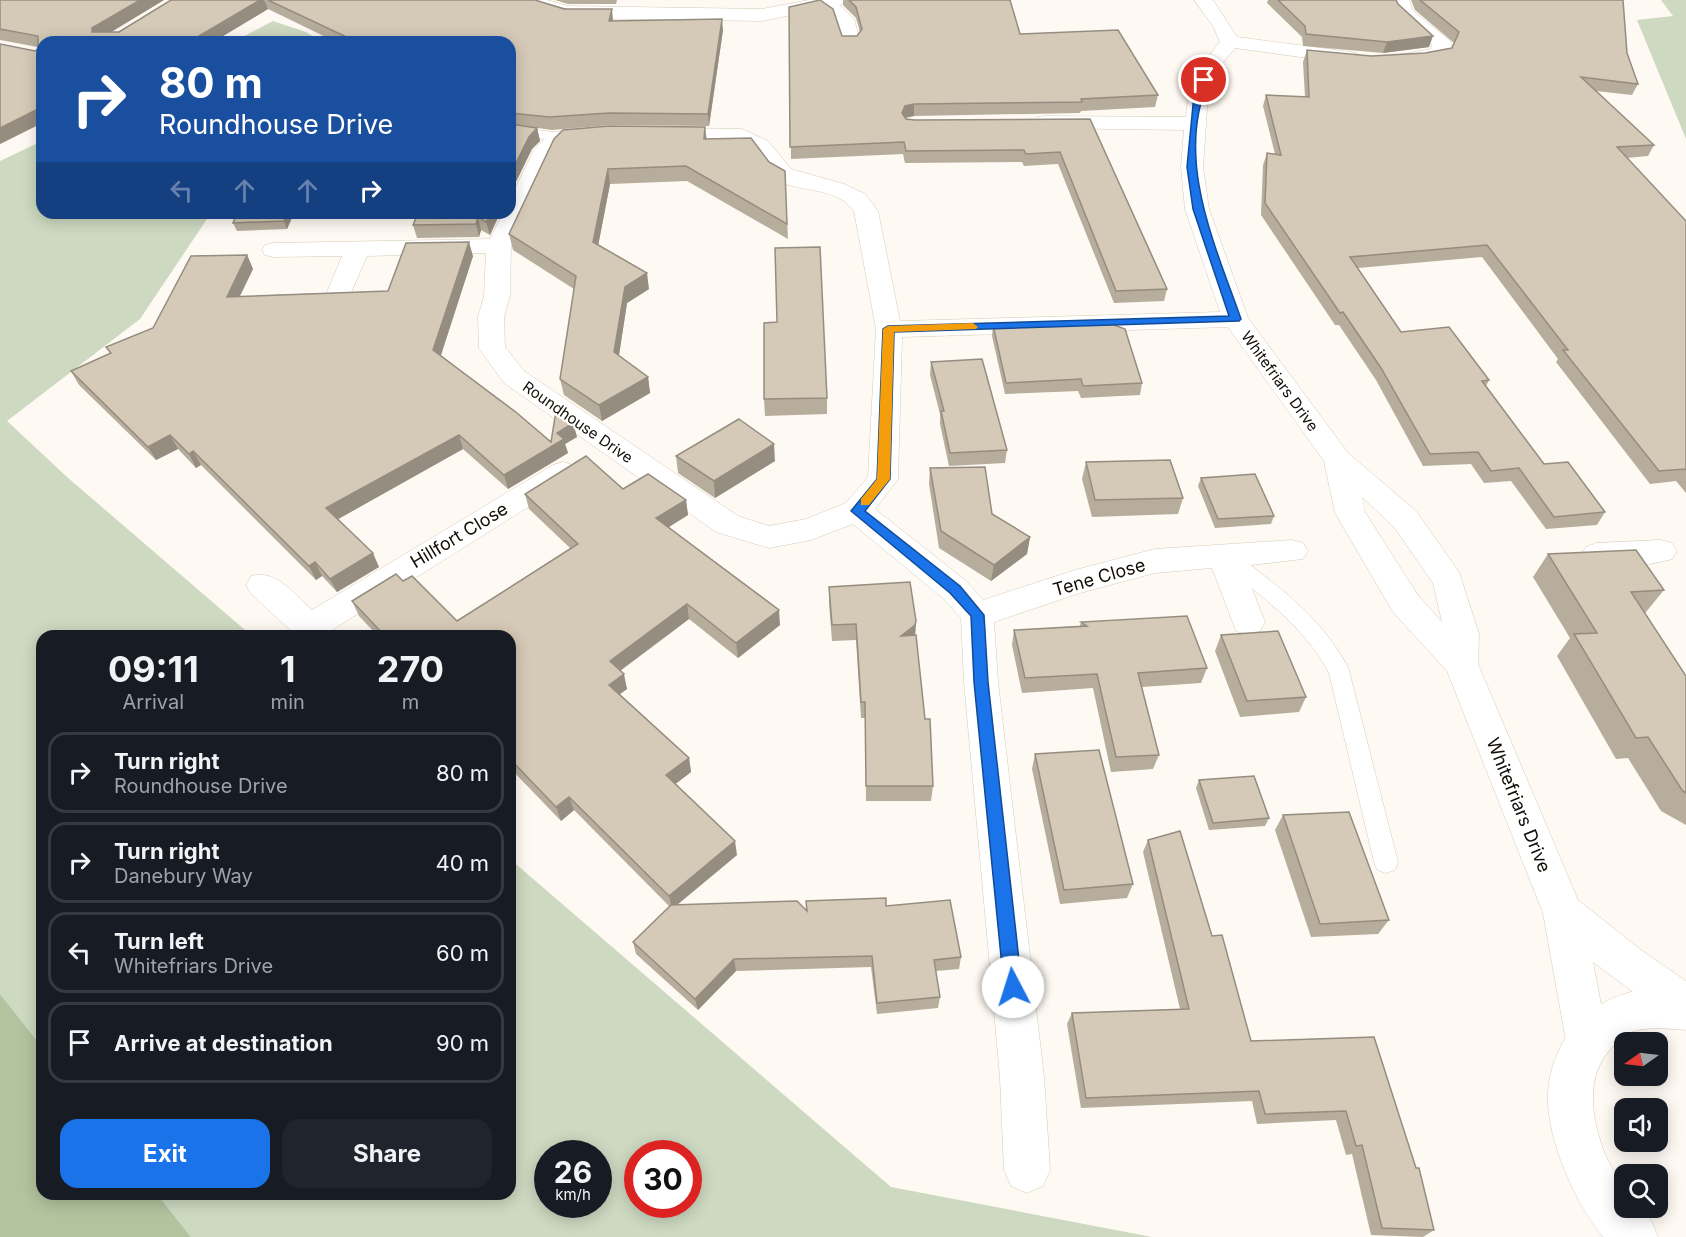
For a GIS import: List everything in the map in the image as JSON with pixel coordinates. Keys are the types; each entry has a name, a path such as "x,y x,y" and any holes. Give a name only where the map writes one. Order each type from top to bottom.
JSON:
{"street":[{"path":"527,0 567,12 762,15 827,1 841,12 846,20 850,41"},
{"path":"1203,0 1222,25 1230,42 1375,61 1430,57 1442,49 1442,44 1406,14 1400,0"},
{"name":"Whitefriars Drive","path":"1230,42 1211,65 1202,85 1194,124 1192,167 1197,209 1235,319 1338,460 1405,519 1448,580 1461,634 1461,664"},
{"path":"1030,121 1194,124"},
{"name":"Roundhouse Drive","path":"512,219 499,246 497,296 491,317 492,348 514,377 609,444 727,524 769,537 811,529 857,511 884,479 888,329 866,211 857,199 836,189 783,174 760,146 734,134 611,133 559,137 545,150 516,211"},
{"path":"274,250 499,246"},
{"path":"340,292 357,249"},
{"path":"888,329 1235,319"},
{"name":"Hillfort Close","path":"318,630 609,444"},
{"name":"Whitefriars Drive","path":"1338,460 1350,513 1405,603 1461,664 1563,912 1587,1041"},
{"path":"857,511 955,590 977,615 981,682 1022,1077 1027,1170"},
{"name":"Tene Close","path":"977,615 1075,582 1155,561 1292,551"},
{"path":"1597,555 1661,551"},
{"path":"1223,555 1248,622"},
{"name":"Hillfort Close","path":"262,585 313,630"},
{"name":"Whitefriars Drive","path":"1563,912 1626,964 1686,1007"},
{"path":"1634,1237 1618,1221 1587,1170 1572,1120 1571,1076 1587,1041 1615,1017 1650,1007 1686,1007"}],"lane":[{"path":"516,131 559,137"},
{"path":"1223,555 1303,619 1325,645 1340,673 1386,862"}],"green space":[{"path":"1661,0 1686,0 1686,139 1637,20 1673,16"},
{"path":"273,21 312,36 244,36"},
{"path":"36,144 36,219 207,219 140,319 7,421 67,477 245,630 36,630 36,1039 0,994 0,161"},
{"path":"516,864 891,1187 1152,1237 191,1237 162,1200 516,1200"},
{"path":"0,994 36,1039 36,1200 162,1200 191,1237 0,1237"}],"building":[{"path":"0,0 140,0 92,28 92,32 119,32 171,0 260,0 199,36 38,36 0,29"},
{"path":"268,0 535,0 564,9 612,9 609,21 722,19 708,114 609,113 549,117 516,114 516,36 344,36"},
{"path":"820,0 833,9 842,36 857,36 862,29 856,7 849,0 1010,0 1020,34 1118,30 1158,95 1081,99 1082,102 914,104 905,106 902,113 906,119 915,120 1090,119 1167,289 1116,291 1060,152 1026,154 1024,150 906,151 904,142 790,147 789,7"},
{"path":"1278,0 1396,0 1433,36 1387,42 1306,34 1305,26"},
{"path":"1420,0 1623,0 1627,53 1638,84 1581,77 1654,145 1617,147 1686,221 1686,470 1659,471 1563,350 1568,350 1487,245 1350,257 1401,332 1449,327 1489,380 1482,381 1544,464 1568,462 1605,512 1554,517 1519,468 1491,471 1478,452 1430,454 1381,368 1343,312 1340,313 1265,203 1267,153 1281,155 1266,95 1309,97 1307,50 1371,56 1425,53 1452,48 1459,32"},
{"path":"0,44 35,51 36,110 0,128"},
{"path":"516,125 537,128 529,137 516,163"},
{"path":"609,126 705,127 704,139 751,138 769,162 785,171 787,224 686,166 608,169 593,242 647,273 625,287 614,352 648,377 599,405 560,379 576,276 509,234 554,139 563,130"},
{"path":"235,219 285,219 284,221 233,223"},
{"path":"416,219 477,219 476,224 413,225"},
{"path":"469,242 433,350 517,413 551,442 556,411 573,423 557,433 564,439 504,475 459,435 326,508 373,553 330,579 315,562 309,566 193,451 189,454 170,435 148,447 71,371 111,353 106,347 153,328 191,256 247,255 227,297 388,291 406,243"},
{"path":"820,247 827,398 764,399 764,323 777,322 775,248"},
{"path":"1104,321 1125,329 1142,383 1083,386 1081,379 1006,383 993,325"},
{"path":"982,359 1007,450 950,453 941,411 944,411 931,362"},
{"path":"739,419 774,444 714,481 676,456"},
{"path":"586,456 623,489 648,474 686,500 656,518 779,610 736,643 687,604 610,661 624,674 609,685 689,758 666,775 735,841 669,896 569,797 556,807 516,765 516,630 379,630 352,601 396,574 403,581 412,576 457,621 578,544 525,494"},
{"path":"1170,460 1183,498 1095,500 1086,462"},
{"path":"985,467 992,514 1030,537 994,565 941,531 930,468"},
{"path":"1255,474 1274,516 1218,519 1201,478"},
{"path":"1636,550 1664,590 1631,592 1686,676 1686,793 1648,737 1636,738 1574,634 1597,633 1548,554"},
{"path":"910,582 916,621 915,625 901,636 916,635 925,719 930,719 933,786 866,786 865,702 861,702 856,624 832,625 829,587"},
{"path":"1187,616 1207,668 1138,673 1159,755 1116,757 1097,674 1025,678 1014,630 1087,626 1081,622"},
{"path":"1278,631 1306,697 1247,701 1221,635"},
{"path":"1099,750 1133,884 1064,890 1035,754"},
{"path":"1254,776 1269,818 1213,823 1199,780"},
{"path":"1349,812 1389,920 1320,924 1283,815"},
{"path":"1180,831 1212,936 1222,935 1251,1041 1374,1037 1416,1168 1419,1168 1434,1230 1382,1228 1362,1145 1356,1146 1346,1111 1265,1114 1259,1091 1086,1098 1072,1013 1189,1009 1148,840"},
{"path":"886,898 886,906 950,900 961,957 934,960 940,997 877,1003 872,956 734,959 695,999 633,942 671,905 797,901 807,911 806,901"}],"slow traffic":[{"path":"865,502 884,479 888,329 973,327"}],"route":[{"path":"1013,987 981,682 977,615 955,590 857,511 884,479 888,329 1235,319 1197,209 1192,167 1194,124 1198,95 1204,80"}]}
